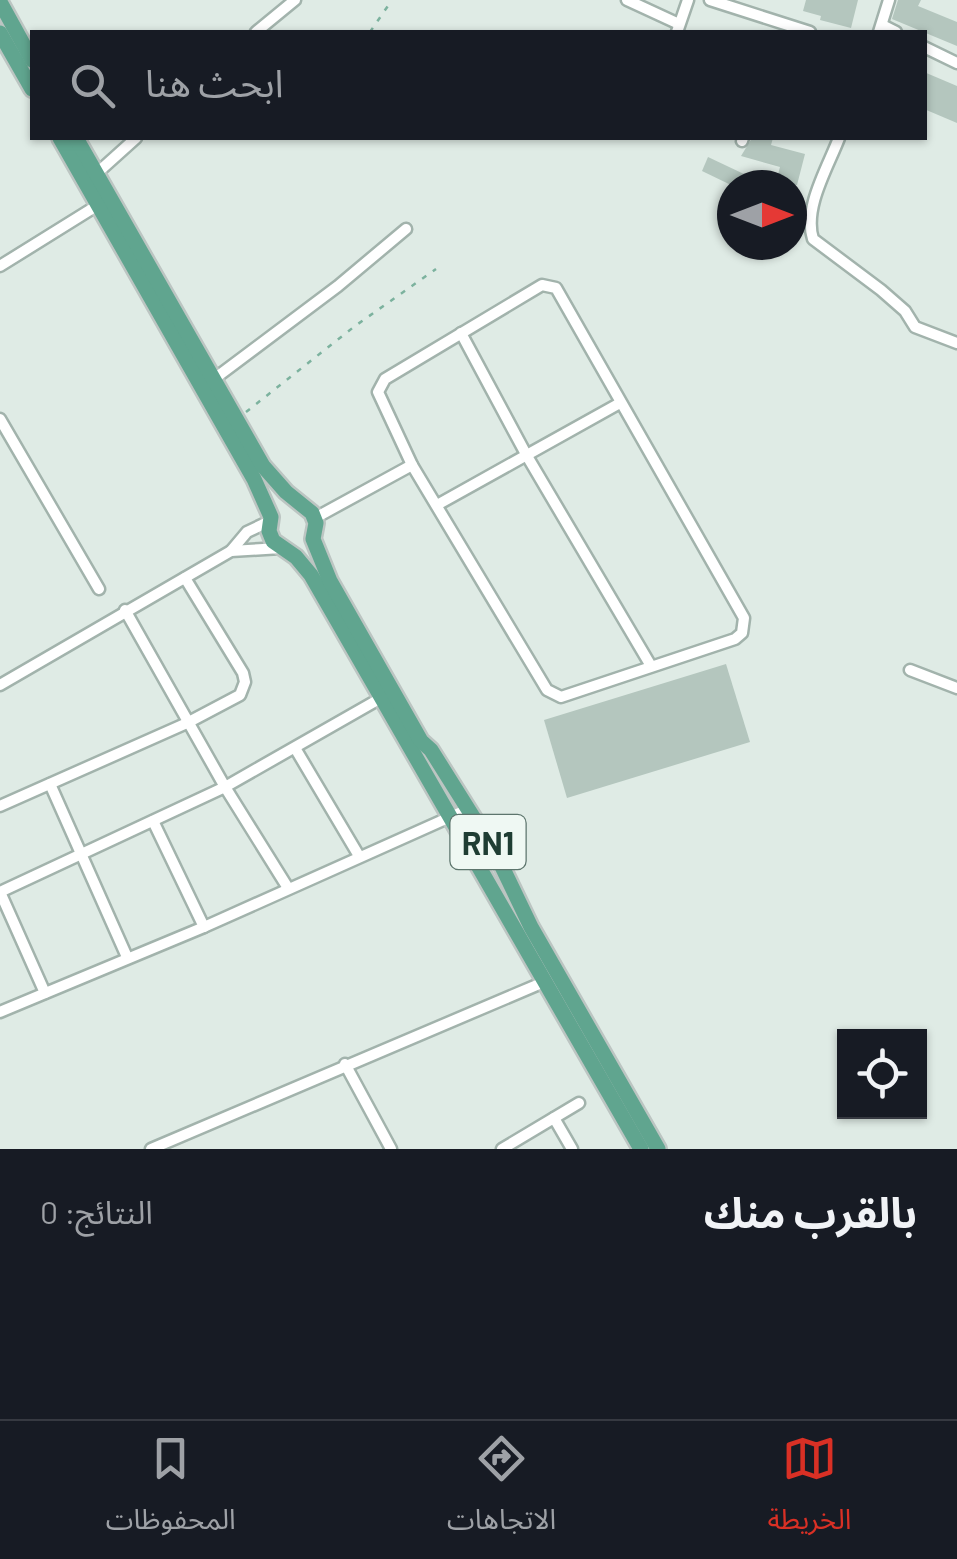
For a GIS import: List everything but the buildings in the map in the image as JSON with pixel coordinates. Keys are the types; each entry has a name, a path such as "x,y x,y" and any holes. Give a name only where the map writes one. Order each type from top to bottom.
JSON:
{"main road":[{"path":"3,3 30,56"},
{"path":"0,33 30,86"},
{"name":"RN1","path":"61,140 254,479 270,519 271,536 311,576 641,1149"},
{"path":"77,140 263,466 315,518"},
{"path":"270,519 282,506 297,504"},
{"name":"RN1","path":"315,518 313,539 330,581 420,741 431,750 502,864 531,927 658,1149"},
{"path":"285,549 306,547 313,539"}],"street":[{"path":"258,30 295,0"},
{"path":"627,0 678,28 688,0"},
{"path":"710,0 780,28"},
{"path":"881,29 889,0"},
{"path":"927,49 957,64"},
{"path":"96,174 134,140"},
{"path":"838,140 815,201 809,227 813,239 881,290 915,326 957,343"},
{"path":"0,266 98,204"},
{"path":"214,380 406,230"},
{"path":"542,285 553,286 744,618 742,633 735,639 569,696 552,694 412,466 379,399 379,387 385,378 461,332 542,285"},
{"path":"461,332 528,456 651,666"},
{"path":"438,505 620,403"},
{"path":"0,419 99,590"},
{"path":"315,518 412,466"},
{"path":"0,685 231,550 248,532 270,519"},
{"path":"231,550 285,549"},
{"path":"0,806 240,695 243,672 185,578"},
{"path":"126,610 224,787 288,888"},
{"path":"910,670 957,688"},
{"path":"45,993 0,892 224,787 381,698"},
{"path":"295,748 359,856"},
{"path":"50,784 127,957"},
{"path":"0,1012 204,927 468,809"},
{"path":"153,821 204,927"},
{"path":"151,1149 544,982"},
{"path":"345,1064 392,1149"},
{"path":"502,1149 579,1103"},
{"path":"554,1118 572,1149"}],"path":[{"path":"371,30 392,0"},
{"path":"236,419 436,269"}]}
